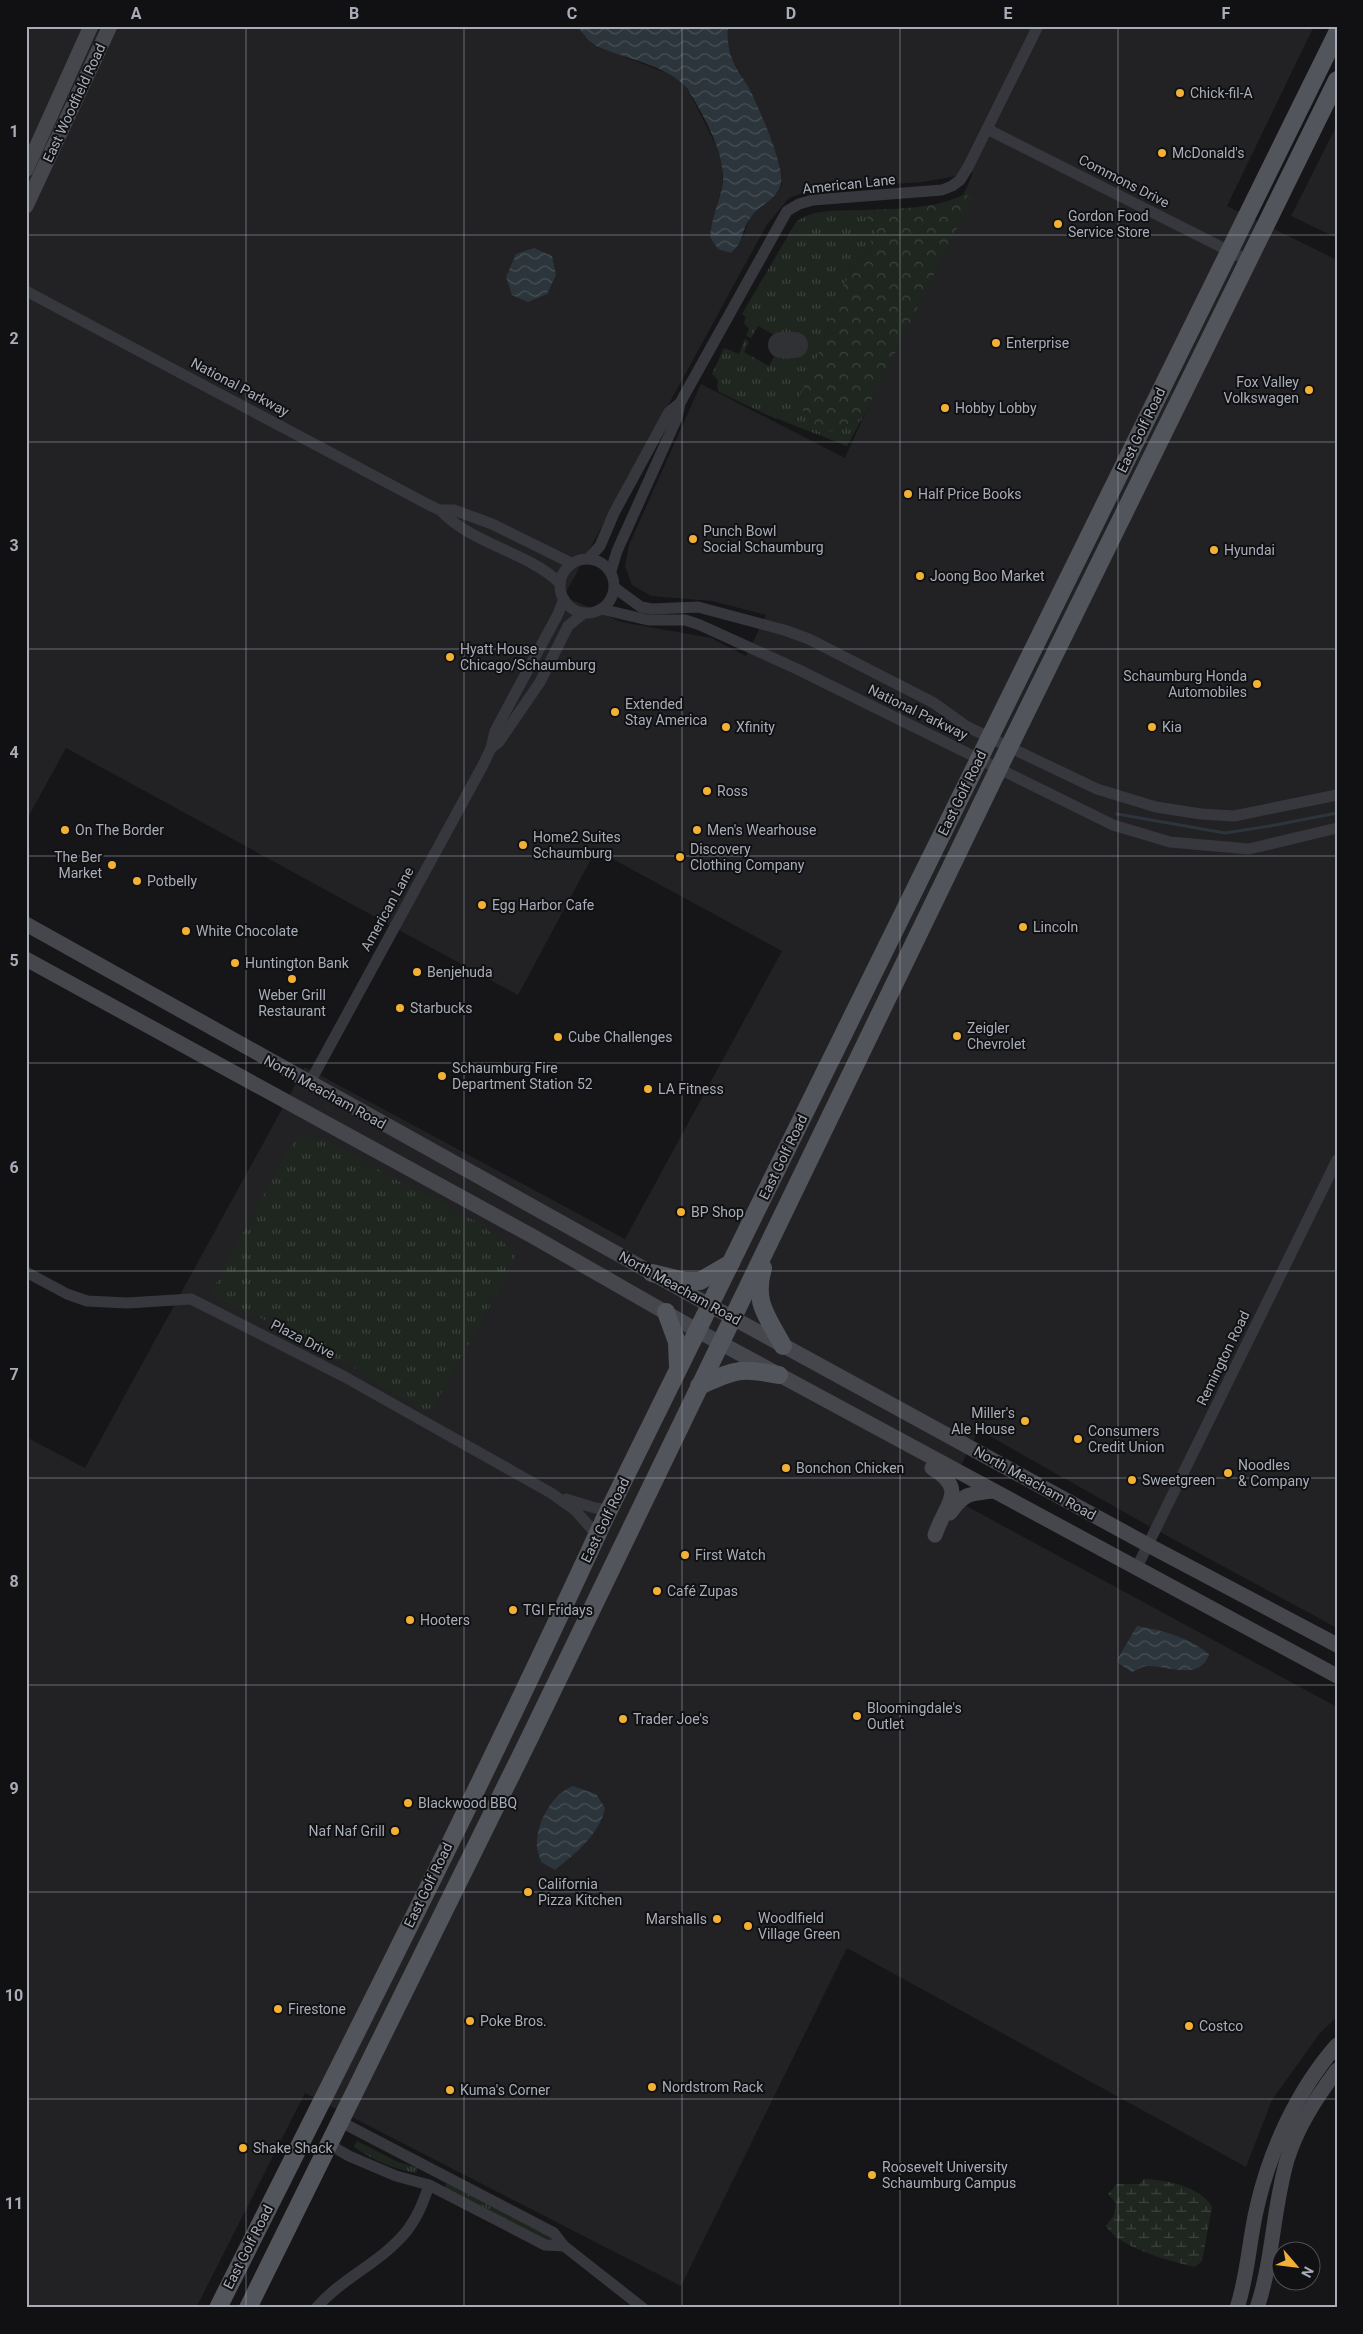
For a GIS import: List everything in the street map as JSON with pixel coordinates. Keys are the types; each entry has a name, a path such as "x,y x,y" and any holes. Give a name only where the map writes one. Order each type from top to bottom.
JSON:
{"main road":[{"name":"East Woodfield Road","path":"26,170 91,26"},
{"name":"East Woodfield Road","path":"26,206 110,26"},
{"name":"East Golf Road","path":"218,2308 318,2110 508,1724 609,1510 1229,251 1284,144 1337,33"},
{"name":"East Golf Road","path":"248,2308 330,2145 1009,747 1337,80"},
{"name":"North Meacham Road","path":"26,924 309,1084 732,1318 1337,1646"},
{"name":"North Meacham Road","path":"26,959 698,1331 1337,1676"},
{"path":"770,1239 759,1280 759,1302 783,1346"},
{"path":"652,1273 685,1281 700,1281 731,1263"},
{"path":"666,1312 677,1342 678,1371"},
{"path":"699,1386 732,1371 754,1370 779,1375"},
{"path":"859,1419 870,1433 944,1476 950,1482 951,1499 935,1535 959,1500 970,1494 993,1491"},
{"path":"1237,2308 1257,2207 1270,2167 1288,2121 1303,2092 1337,2045"},
{"path":"1257,2308 1287,2162 1296,2136 1309,2111 1337,2070"}],"street":[{"name":"American Lane","path":"610,571 617,551 677,418 680,403 787,211 799,204 813,200 928,191 952,186 960,180 1038,26"},
{"name":"Commons Drive","path":"987,129 1247,260"},
{"name":"National Parkway","path":"26,291 440,510 450,521 491,545 547,570 560,584"},
{"name":"American Lane","path":"589,558 600,546 614,513 669,412 680,403"},
{"name":"National Parkway","path":"440,510 454,510 492,524 571,563"},
{"path":"589,558 597,560 610,571 614,588 612,596 601,609 584,613 574,610 564,599 560,584 565,570 571,563 589,558"},
{"name":"National Parkway","path":"614,588 641,607 652,609 698,608 784,630 809,639 934,702 966,726 1009,747 1097,789 1156,807 1234,816 1337,796"},
{"name":"American Lane","path":"309,1084 491,748 495,731 558,614 564,599"},
{"name":"National Parkway","path":"601,609 648,620 685,620 700,624 797,669 979,758 998,770 1113,825 1170,842 1249,849 1337,828"},
{"name":"American Lane","path":"491,748 499,742 540,682 568,626 584,613"},
{"name":"Remington Road","path":"1136,1569 1337,1160"},
{"name":"Plaza Drive","path":"26,1272 67,1294 87,1301 127,1303 191,1300 345,1377 551,1493 575,1510 597,1535"},
{"name":"Plaza Drive","path":"551,1493 577,1503 609,1510"},
{"path":"341,2122 554,2233 564,2246 643,2308"},
{"path":"330,2145 348,2156 396,2176 429,2185 545,2245 564,2246"},
{"path":"316,2308 343,2281 358,2272 401,2238 412,2222 429,2185"}],"shaded area":[{"path":"26,26 577,26 588,40 596,46 667,73 682,81 717,147 722,165 722,187 710,232 743,237 750,217 778,192 782,185 779,163 771,140 750,91 732,59 727,40 728,26 1314,26 1227,206 1337,260 1337,1628 1147,1525 979,1430 946,1495 1337,1707 1337,2017 1320,2033 1272,2100 1246,2167 847,1948 681,2286 305,2093 196,2308 26,2308 26,1437 85,1468 305,1067 625,1239 782,951 596,850 518,995 66,748 26,821","holes":["973,173 845,458 701,384 629,545 625,566 632,585 651,596 712,601 766,615 746,656 711,638 621,622 564,596 766,226 789,198 815,189 923,182"]},
{"path":"1337,125 1337,238 1291,216"}],"green space":[{"path":"965,194 972,198 863,417 834,431 818,432 805,417 799,398 823,343 837,295 865,253 875,233 863,210 928,206"},
{"path":"863,210 875,233 865,253 837,295 823,343 834,431 863,417 847,446 765,414 719,392 717,387 718,380 712,374 724,348 739,354 745,339 749,342 744,352 769,366 780,346 795,346 793,350 798,352 802,343 798,340 796,344 781,344 783,340 758,326 751,338 746,336 749,329 744,323 746,317 742,314 796,222 819,212"},
{"path":"301,1134 310,1138 323,1139 415,1190 437,1198 454,1212 474,1220 501,1240 516,1255 503,1283 432,1409 426,1410 419,1407 358,1372 350,1364 331,1359 286,1334 282,1328 214,1296 213,1289 279,1167 295,1140"},
{"path":"357,2141 398,2162 418,2168 416,2173 391,2166 368,2156 354,2147"},
{"path":"1144,2179 1172,2183 1191,2189 1207,2200 1212,2207 1202,2261 1195,2267 1159,2257 1133,2247 1113,2234 1106,2226 1114,2215 1116,2203 1108,2194 1117,2184 1139,2184"},
{"path":"446,2183 555,2239 548,2241 445,2188"}],"water":[{"path":"577,26 728,26 731,56 750,90 765,124 780,167 781,179 778,192 751,217 739,244 731,253 718,249 710,237 722,188 721,163 713,136 687,88 668,73 596,46 588,40"},
{"path":"534,248 552,256 556,275 547,294 528,302 512,295 506,277 516,254"},
{"path":"1137,1626 1175,1635 1193,1643 1209,1654 1205,1663 1191,1670 1146,1666 1132,1672 1118,1663 1118,1658"},
{"path":"573,1786 596,1794 605,1808 598,1826 586,1843 555,1870 541,1862 537,1848 538,1835 543,1818 552,1802 565,1790"}],"waterway":[{"path":"1117,814 1225,833 1337,813"}],"taxiway":[{"path":"781,345 795,345"}],"place":[{"name":"Chick-fil-A","path":"1180,93"},
{"name":"McDonald's","path":"1162,153"},
{"name":"Gordon Food Service Store","path":"1058,224"},
{"name":"Enterprise","path":"996,343"},
{"name":"Fox Valley Volkswagen","path":"1309,390"},
{"name":"Hobby Lobby","path":"945,408"},
{"name":"Half Price Books","path":"908,494"},
{"name":"Punch Bowl Social Schaumburg","path":"693,539"},
{"name":"Hyundai","path":"1214,550"},
{"name":"Joong Boo Market","path":"920,576"},
{"name":"Hyatt House Chicago/Schaumburg","path":"450,657"},
{"name":"Schaumburg Honda Automobiles","path":"1257,684"},
{"name":"Extended Stay America","path":"615,712"},
{"name":"Xfinity","path":"726,727"},
{"name":"Kia","path":"1152,727"},
{"name":"Ross","path":"707,791"},
{"name":"On The Border","path":"65,830"},
{"name":"Men's Wearhouse","path":"697,830"},
{"name":"Home2 Suites Schaumburg","path":"523,845"},
{"name":"Discovery Clothing Company","path":"680,857"},
{"name":"The Ber Market","path":"112,865"},
{"name":"Potbelly","path":"137,881"},
{"name":"Egg Harbor Cafe","path":"482,905"},
{"name":"Lincoln","path":"1023,927"},
{"name":"White Chocolate","path":"186,931"},
{"name":"Huntington Bank","path":"235,963"},
{"name":"Benjehuda","path":"417,972"},
{"name":"Weber Grill Restaurant","path":"292,979"},
{"name":"Starbucks","path":"400,1008"},
{"name":"Zeigler Chevrolet","path":"957,1036"},
{"name":"Cube Challenges","path":"558,1037"},
{"name":"Schaumburg Fire Department Station 52","path":"442,1076"},
{"name":"LA Fitness","path":"648,1089"},
{"name":"BP Shop","path":"681,1212"},
{"name":"Miller's Ale House","path":"1025,1421"},
{"name":"Consumers Credit Union","path":"1078,1439"},
{"name":"Bonchon Chicken","path":"786,1468"},
{"name":"Noodles & Company","path":"1228,1473"},
{"name":"Sweetgreen","path":"1132,1480"},
{"name":"First Watch","path":"685,1555"},
{"name":"Café Zupas","path":"657,1591"},
{"name":"TGI Fridays","path":"513,1610"},
{"name":"Hooters","path":"410,1620"},
{"name":"Bloomingdale's Outlet","path":"857,1716"},
{"name":"Trader Joe's","path":"623,1719"},
{"name":"Blackwood BBQ","path":"408,1803"},
{"name":"Naf Naf Grill","path":"395,1831"},
{"name":"California Pizza Kitchen","path":"528,1892"},
{"name":"Marshalls","path":"717,1919"},
{"name":"Woodlfield Village Green","path":"748,1926"},
{"name":"Firestone","path":"278,2009"},
{"name":"Poke Bros.","path":"470,2021"},
{"name":"Costco","path":"1189,2026"},
{"name":"Nordstrom Rack","path":"652,2087"},
{"name":"Kuma's Corner","path":"450,2090"},
{"name":"Shake Shack","path":"243,2148"},
{"name":"Roosevelt University Schaumburg Campus","path":"872,2175"}]}
